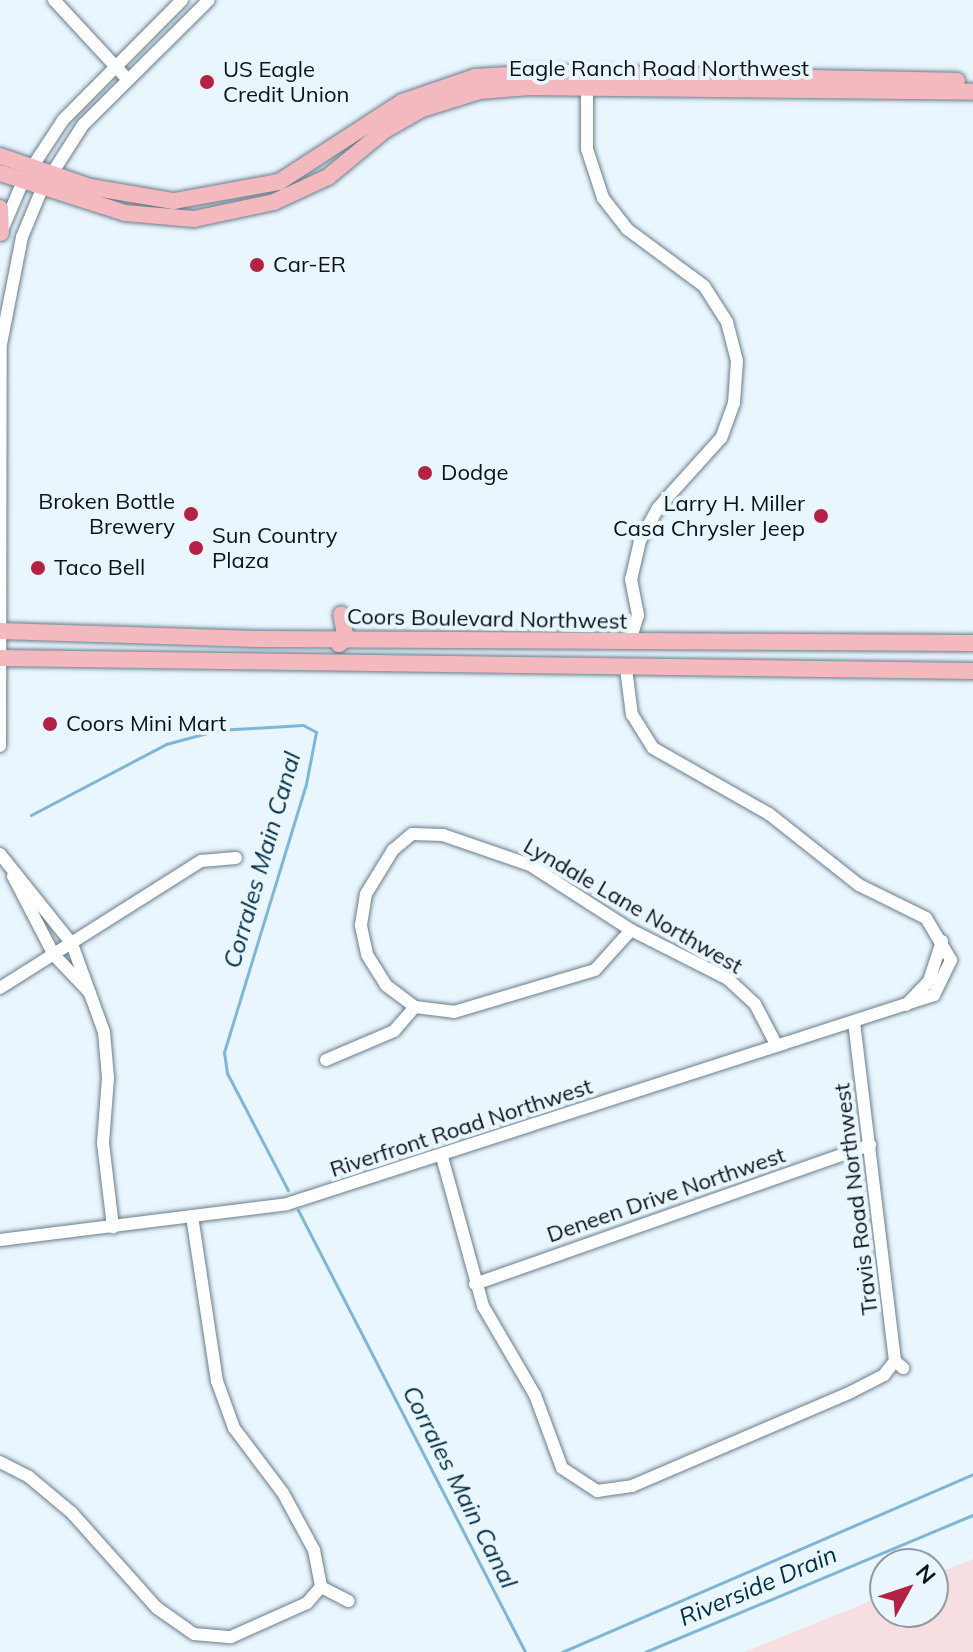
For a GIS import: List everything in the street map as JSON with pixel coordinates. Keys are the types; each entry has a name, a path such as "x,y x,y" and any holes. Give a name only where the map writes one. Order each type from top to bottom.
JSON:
{"main road":[{"name":"Eagle Ranch Road Northwest","path":"0,173 51,174 90,187 174,201 247,191 310,166 370,121 440,87 506,73 588,81 952,86 973,81"},
{"name":"Eagle Ranch Road Northwest","path":"0,156 27,174 42,189 143,217 228,214 274,202 328,177 385,130 422,109 480,91 588,81"},
{"name":"Eagle Ranch Road Northwest","path":"952,86 973,92"},
{"path":"0,208 1,236"},
{"path":"243,660 278,649 329,646 346,639 341,614"},
{"name":"Coors Boulevard Northwest","path":"1,631 346,639 973,643"},
{"path":"460,665 477,650 605,650 630,642"},
{"path":"626,669 636,654 646,649 813,649 850,644"},
{"name":"Coors Boulevard Northwest","path":"1,658 626,669 973,671"}],"street":[{"path":"54,0 128,80"},
{"path":"1,236 27,174 68,114 182,0"},
{"path":"0,746 1,344 22,237 42,189 83,125 209,0"},
{"path":"588,81 589,162 603,198 627,229 704,286 727,322 737,361 736,393 725,429 711,453 651,518 631,579 638,615 630,642"},
{"path":"626,669 632,715 653,748 769,814 859,885 912,907 942,941 929,981 906,1005"},
{"name":"Lyndale Lane Northwest","path":"415,1007 386,985 367,954 361,925 366,894 393,850 412,834 443,835 530,865 631,930 728,979 755,1004 777,1046"},
{"path":"0,854 54,955 92,995"},
{"path":"0,988 201,861 236,858"},
{"path":"11,871 40,899 72,944 92,995 107,1059 103,1143 113,1227"},
{"path":"326,1060 394,1031 415,1007 454,1012 595,970 631,930"},
{"name":"Riverfront Road Northwest","path":"0,1240 287,1204 442,1157 777,1046 906,1005 923,1003 948,974 950,952 942,941"},
{"name":"Travis Road Northwest","path":"475,1284 483,1306 535,1395 562,1468 597,1491 632,1486 851,1392 899,1365 854,1022"},
{"name":"Deneen Drive Northwest","path":"475,1284 870,1145"},
{"path":"442,1157 475,1284"},
{"path":"192,1216 221,1393 234,1428 283,1493 314,1550 321,1587"},
{"path":"0,1462 29,1477 72,1513 157,1608 194,1634 231,1637 307,1603 321,1587"},
{"path":"321,1587 349,1601"}],"shaded area":[{"path":"973,1559 973,1652 744,1652 869,1601 869,1628 949,1628 949,1569"}],"waterway":[{"name":"Corrales Main Canal","path":"31,815 166,744 218,730 303,725 316,732 306,784 224,1052 227,1073 288,1190"},
{"name":"Corrales Main Canal","path":"298,1210 525,1652"},
{"name":"Corrales Main Canal","path":"562,1652 973,1474"},
{"name":"Riverside Drain","path":"645,1652 973,1515"}],"place":[{"name":"US Eagle Credit Union","path":"207,82"},
{"name":"Car-ER","path":"257,265"},
{"name":"Dodge","path":"425,473"},
{"name":"Broken Bottle Brewery","path":"191,514"},
{"name":"Larry H. Miller Casa Chrysler Jeep","path":"821,516"},
{"name":"Sun Country Plaza","path":"196,548"},
{"name":"Taco Bell","path":"38,568"},
{"name":"Coors Mini Mart","path":"50,724"}]}
